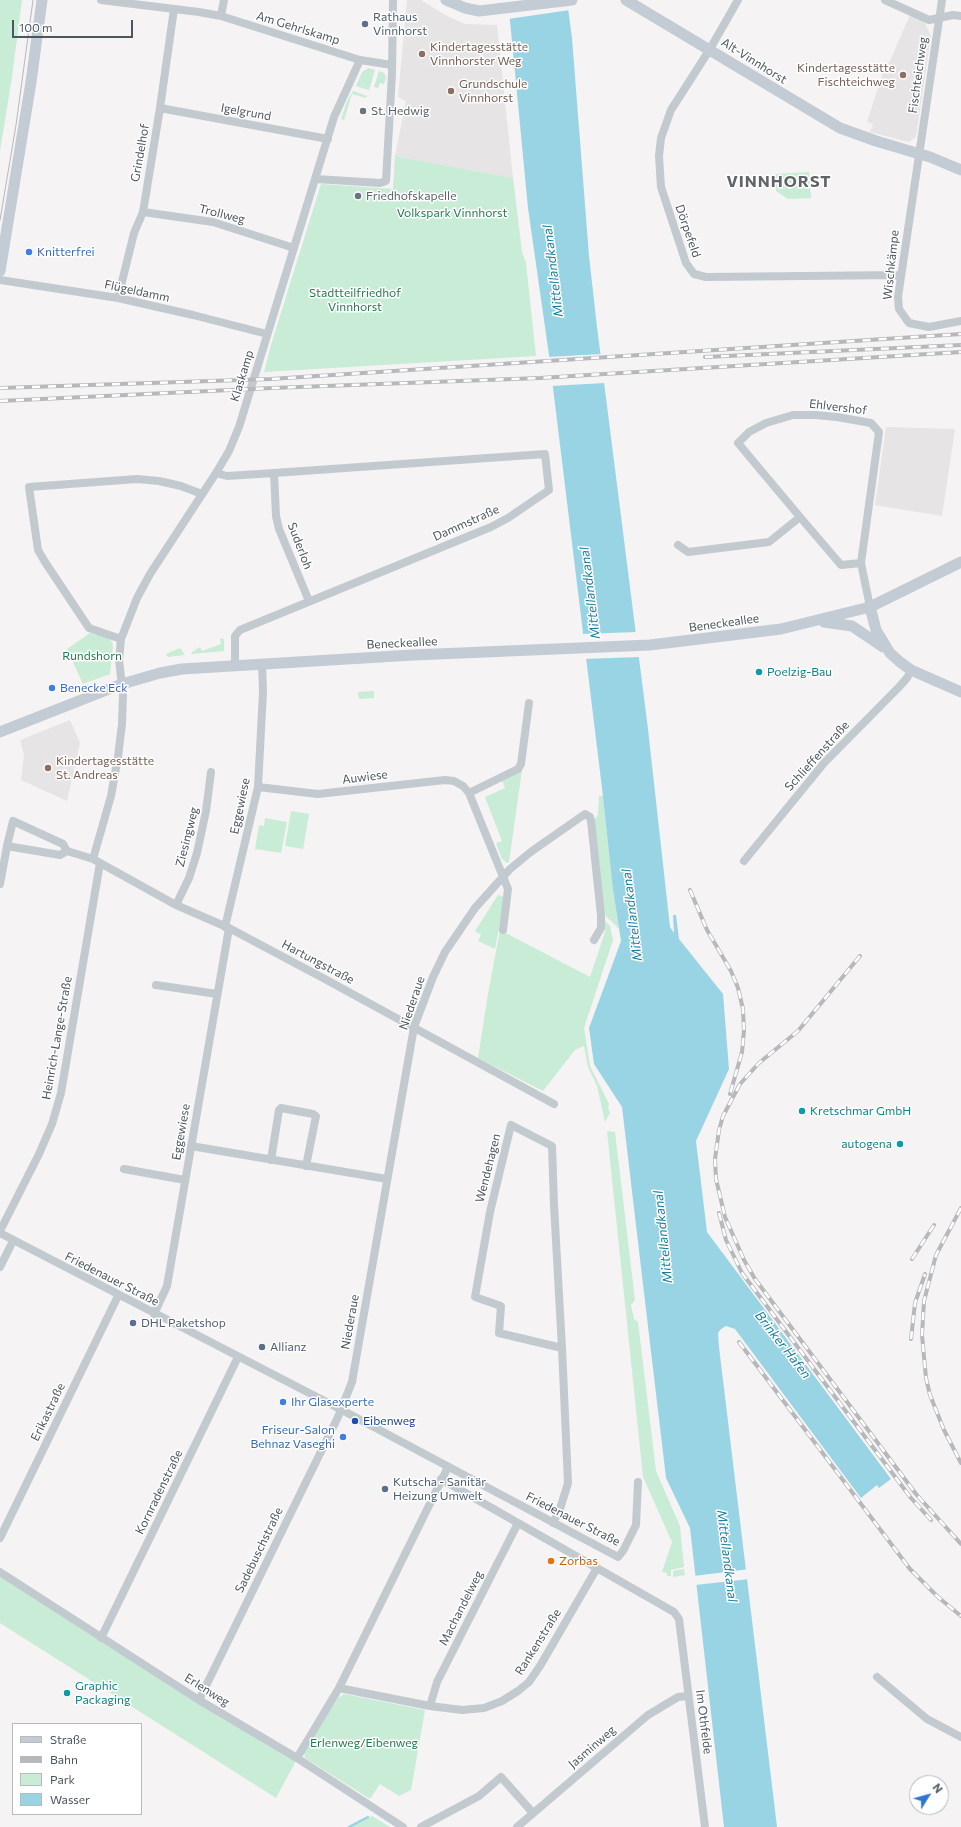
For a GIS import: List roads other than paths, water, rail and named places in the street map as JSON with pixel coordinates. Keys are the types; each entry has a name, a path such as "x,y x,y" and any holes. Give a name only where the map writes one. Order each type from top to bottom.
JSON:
{"street":[{"path":"0,271 31,82 42,0"},
{"name":"Am Gehrlskamp","path":"101,0 174,8 221,16 360,60 392,65"},
{"path":"221,16 224,0"},
{"path":"316,179 386,181 392,65 393,0"},
{"path":"446,0 466,8 479,11 500,10 572,0"},
{"name":"Alt-Vinnhorst","path":"626,0 840,128 876,141 919,153 961,170"},
{"name":"Dörpefeld","path":"738,0 710,49 671,110 661,138 659,156 661,187 686,263 690,270 694,274 706,278 900,275"},
{"path":"884,0 929,20 953,15 961,16"},
{"name":"Fischteichweg","path":"919,153 942,0"},
{"name":"Grindelhof","path":"118,298 134,233 143,212 174,8"},
{"name":"Klaskamp","path":"122,684 119,660 122,638 137,598 150,574 216,473 229,451 239,427 334,117 360,60"},
{"name":"Igelgrund","path":"160,108 328,139"},
{"name":"Wischkämpe","path":"919,153 900,275 898,308 909,323 929,327 961,321"},
{"name":"Trollweg","path":"143,212 213,222 294,248"},
{"name":"Flügeldamm","path":"0,280 118,298 267,334"},
{"name":"Ehlvershof","path":"860,563 841,565 800,517 738,443 749,432 766,423 793,415 830,416 871,423 879,432 860,563 870,607"},
{"name":"Dammstraße","path":"216,473 227,476 545,454 549,490 508,518 491,527 240,630 235,636 235,666"},
{"name":"Suderloh","path":"274,473 276,516 279,529 309,601"},
{"path":"122,638 89,628 44,562 38,550 29,487 137,479 159,481 181,486 202,494"},
{"path":"678,545 688,552 769,542 800,517"},
{"name":"Beneckeallee","path":"0,732 122,684 153,675 182,669 571,647 652,645 781,629 815,622 870,607 961,562"},
{"path":"870,607 876,630 890,653"},
{"name":"Beneckeallee","path":"815,622 831,622 852,626 874,640 911,670 961,692"},
{"name":"Eggewiese","path":"154,1314 167,1286 227,928 258,787 263,692 262,664"},
{"name":"Schlieffenstraße","path":"744,861 824,763 899,687 907,678 911,670"},
{"name":"Heinrich-Lange-Straße","path":"0,1232 39,1154 52,1124 61,1093 96,861 111,796 118,757 122,724 122,684"},
{"path":"469,793 518,769 521,764 530,703"},
{"name":"Ziesingweg","path":"176,905 189,878 197,853 206,811 211,772"},
{"name":"Auwiese","path":"258,787 318,794 445,780 454,781 463,786 469,793 508,889 503,930"},
{"name":"Niederaue","path":"340,1409 352,1382 414,1027 433,977 445,952 475,908 503,876 532,851 582,815 588,815 591,821 601,915 601,928 594,940"},
{"name":"Hartungstraße","path":"63,853 63,844 13,821 7,846 63,853 96,861 176,905 227,928 414,1027 554,1104"},
{"path":"0,884 7,846"},
{"path":"156,984 217,994"},
{"path":"271,1160 279,1110 281,1108 313,1114 316,1116 306,1166"},
{"name":"Wendehagen","path":"553,1523 560,1509 568,1483 562,1348 552,1146 511,1125 490,1212 475,1297 501,1306 499,1333 562,1348"},
{"path":"191,1146 387,1179"},
{"name":"Eggewiese","path":"124,1169 185,1180"},
{"name":"Friedenauer Straße","path":"0,1232 13,1241 340,1409 618,1557 623,1551 636,1524 638,1482"},
{"path":"0,1267 13,1241"},
{"name":"Erikastraße","path":"0,1538 118,1296"},
{"name":"Kornradenstraße","path":"101,1638 238,1357"},
{"name":"Sadebuschstraße","path":"199,1700 340,1409"},
{"path":"296,1758 339,1688 448,1467"},
{"path":"441,1479 597,1568"},
{"name":"Machandelweg","path":"430,1706 438,1682 518,1524"},
{"name":"Rankenstraße","path":"339,1688 430,1706 462,1710 484,1708 502,1701 529,1682 540,1666 597,1568"},
{"name":"Im Othfelde","path":"597,1568 674,1612 679,1619 705,1827"},
{"name":"Erlenweg","path":"0,1572 101,1638 199,1700 296,1758 403,1827"},
{"path":"877,1677 927,1719 961,1737"},
{"name":"Jasminweg","path":"517,1827 648,1714 678,1697 688,1696"},
{"path":"421,1827 479,1796 501,1777 533,1813"}],"water":[{"path":"508,0 567,0 572,38 589,256 648,729 670,927 674,933 673,915 676,915 679,939 723,994 729,1069 696,1141 707,1232 891,1479 879,1488 877,1485 861,1498 735,1329 726,1326 721,1329 718,1333 719,1347 777,1827 724,1827 690,1528 666,1478 622,1107 594,1064 589,1028 621,941 613,890 549,355 528,208"}],"waterway":[{"path":"349,1827 368,1817"}],"tram line":[{"path":"0,220 16,125 33,0"}],"railway":[{"path":"0,388 271,379 961,334"},
{"path":"705,357 961,345"},
{"path":"0,401 272,388 540,378 961,352"},
{"path":"690,890 707,930 731,971 738,988 743,1009 744,1031 742,1052 730,1094"},
{"path":"860,956 798,1031 759,1063 740,1084 723,1116 719,1130 715,1159 716,1179 725,1217 744,1260 755,1279 916,1494 961,1544"},
{"path":"961,1208 936,1255 924,1301 922,1335 926,1378 930,1395 944,1430 961,1463"},
{"path":"719,1213 726,1240 742,1273 911,1498 931,1520"},
{"path":"912,1259 934,1225"},
{"path":"911,1339 915,1303 925,1274"},
{"path":"739,1342 910,1569 938,1597 961,1616"}],"place":[{"name":"Rathaus Vinnhorst","path":"365,24"},
{"name":"Kindertagesstätte Vinnhorster Weg","path":"422,54"},
{"name":"Kindertagesstätte Fischteichweg","path":"903,75"},
{"name":"Grundschule Vinnhorst","path":"451,91"},
{"name":"St. Hedwig","path":"363,111"},
{"name":"Friedhofskapelle","path":"358,196"},
{"name":"Knitterfrei","path":"29,252"},
{"name":"Poelzig-Bau","path":"759,672"},
{"name":"Benecke Eck","path":"52,688"},
{"name":"Kindertagesstätte St. Andreas","path":"48,768"},
{"name":"Kretschmar GmbH","path":"802,1111"},
{"name":"autogena","path":"900,1144"},
{"name":"DHL Paketshop","path":"133,1323"},
{"name":"Allianz","path":"262,1347"},
{"name":"Ihr Glasexperte","path":"283,1402"},
{"name":"Eibenweg","path":"355,1421"},
{"name":"Friseur-Salon Behnaz Vaseghi","path":"343,1437"},
{"name":"Kutscha - Sanitär Heizung Umwelt","path":"385,1489"},
{"name":"Zorbas","path":"551,1561"},
{"name":"Graphic Packaging","path":"67,1693"}],"district":[{"name":"VINNHORST","path":"779,182"}],"park label":[{"name":"Volkspark Vinnhorst","path":"452,213"},
{"name":"Stadtteilfriedhof Vinnhorst","path":"355,300"},
{"name":"Rundshorn","path":"92,656"},
{"name":"Erlenweg/Eibenweg","path":"364,1743"}],"water label":[{"name":"Mittellandkanal","path":"553,271"},
{"name":"Mittellandkanal","path":"590,593"},
{"name":"Mittellandkanal","path":"632,915"},
{"name":"Mittellandkanal","path":"663,1237"},
{"name":"Brinker Hafen","path":"783,1345"},
{"name":"Mittellandkanal","path":"727,1556"}]}
